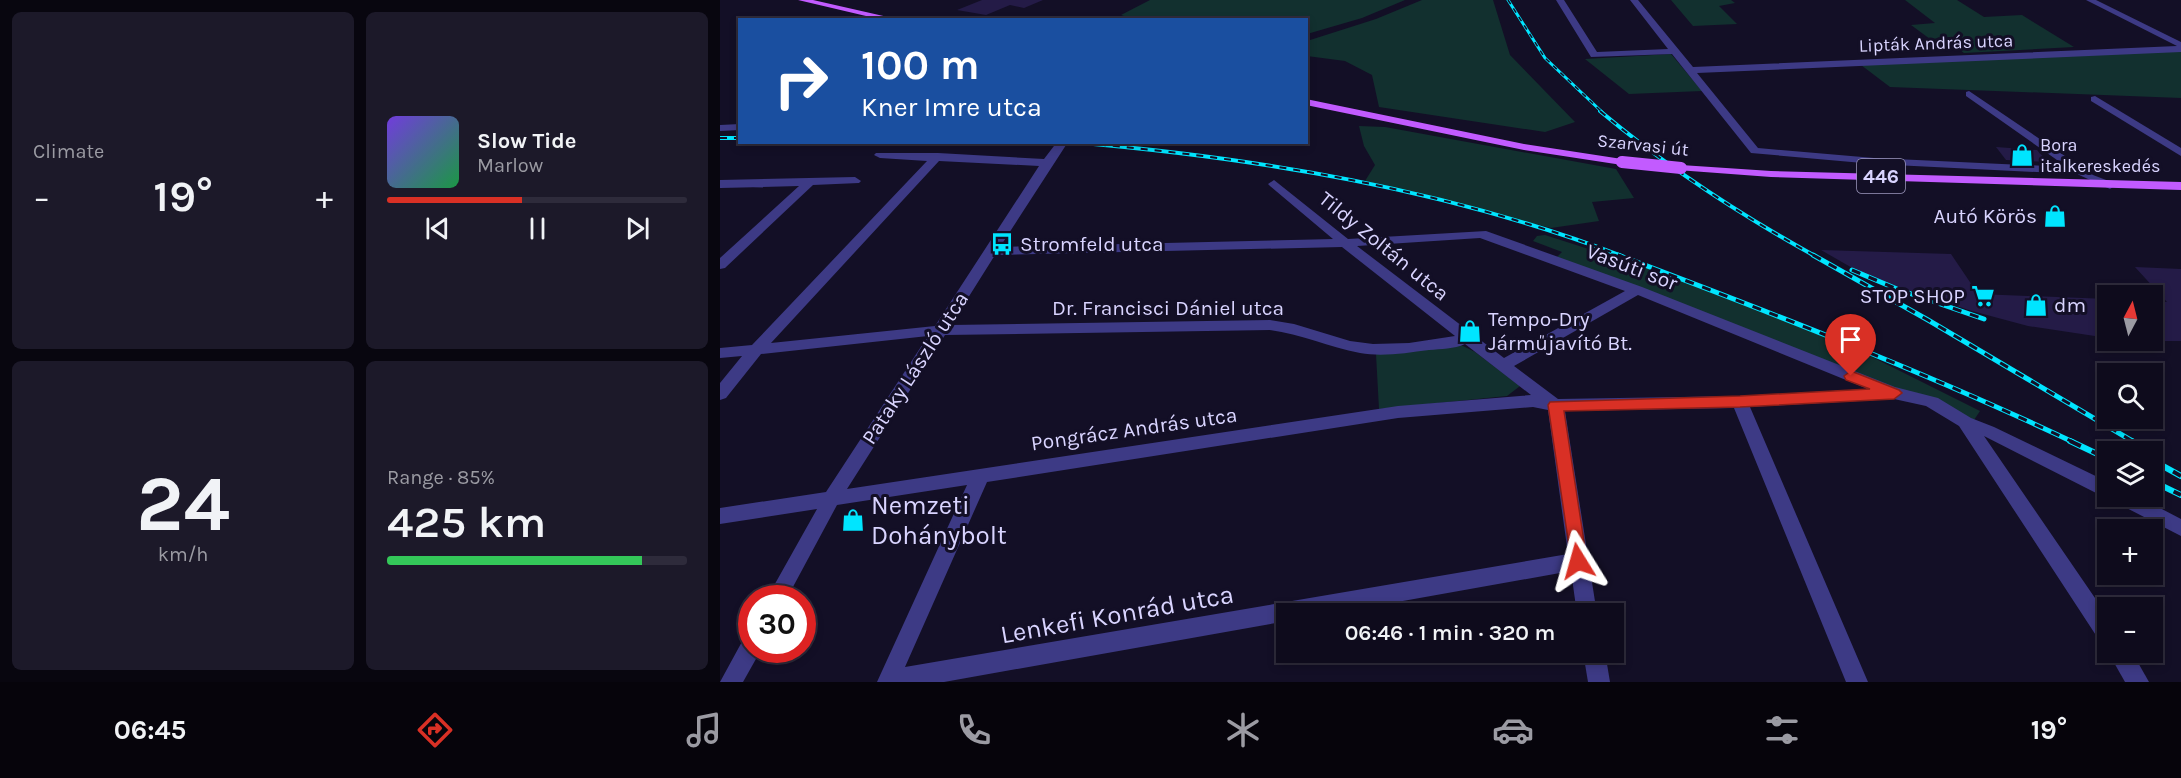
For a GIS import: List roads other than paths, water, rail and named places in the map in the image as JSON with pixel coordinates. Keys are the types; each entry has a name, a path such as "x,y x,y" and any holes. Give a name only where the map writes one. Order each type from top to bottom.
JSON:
{"main road":[{"path":"802,0 888,18"},
{"name":"Szarvasi út","path":"1308,102 1524,147 1622,162 1771,174 1797,173"},
{"name":"Szarvasi út","path":"1488,138 1612,154 1797,173 2181,186"}],"street":[{"path":"1560,0 1594,55 1674,51"},
{"path":"1634,0 1755,152 1874,161 2081,171"},
{"path":"2090,0 2181,45"},
{"path":"2108,0 2181,36"},
{"name":"Lipták András utca","path":"1692,70 2181,50"},
{"path":"1969,94 2081,171 2110,185"},
{"path":"2095,99 2181,153"},
{"path":"720,128 738,127"},
{"name":"Pataky László utca","path":"784,585 832,498 1047,163 1061,144"},
{"path":"880,155 1047,163"},
{"path":"720,394 758,348 938,156"},
{"path":"720,184 855,181"},
{"path":"720,265 810,182"},
{"name":"Tildy Zoltán utca","path":"1274,184 1345,243 1556,405"},
{"name":"Vasúti sor","path":"990,251 1345,243 1482,234 1637,291 1894,393"},
{"path":"1504,365 1637,291"},
{"name":"Dr. Francisci Dániel utca","path":"720,353 939,330 1270,326 1287,327 1351,346 1375,349 1455,342 1465,337"},
{"path":"1894,393 1917,395 1933,401 1965,422 1988,431 2097,486"},
{"name":"Pongrácz András utca","path":"720,516 1398,412 1533,401 1556,405 1740,402 1894,393"},
{"path":"1740,402 1857,682"},
{"path":"1556,405 1585,603"},
{"path":"1965,422 2097,620"},
{"name":"Lenkefi Konrád utca","path":"981,475 888,681 1578,561"},
{"path":"2140,507 2181,528"},
{"path":"731,682 742,663"},
{"path":"1596,663 1599,682"},
{"path":"2126,663 2138,682"}],"railway":[{"path":"1508,0 1545,58 1602,112"},
{"path":"1600,111 1625,132 1704,189 1815,256"},
{"path":"720,138 738,138"},
{"path":"1091,144 1211,157 1351,180 1488,212 1622,256"},
{"path":"1618,255 1905,367 2073,442"},
{"path":"1813,255 2132,441"},
{"path":"1852,270 1897,289 1984,319"},
{"path":"2070,441 2097,454"},
{"path":"2163,466 2181,476"},
{"path":"2163,486 2181,495"}],"place":[{"name":"Bora italkereskedés","path":"2022,155"},
{"name":"Autó Körös","path":"2055,216"},
{"name":"Stromfeld utca","path":"1002,244"},
{"name":"STOP SHOP","path":"1983,296"},
{"name":"dm","path":"2036,305"},
{"name":"Tempo-Dry Járműjavító Bt.","path":"1470,331"},
{"name":"Nemzeti Dohánybolt","path":"853,520"}]}
